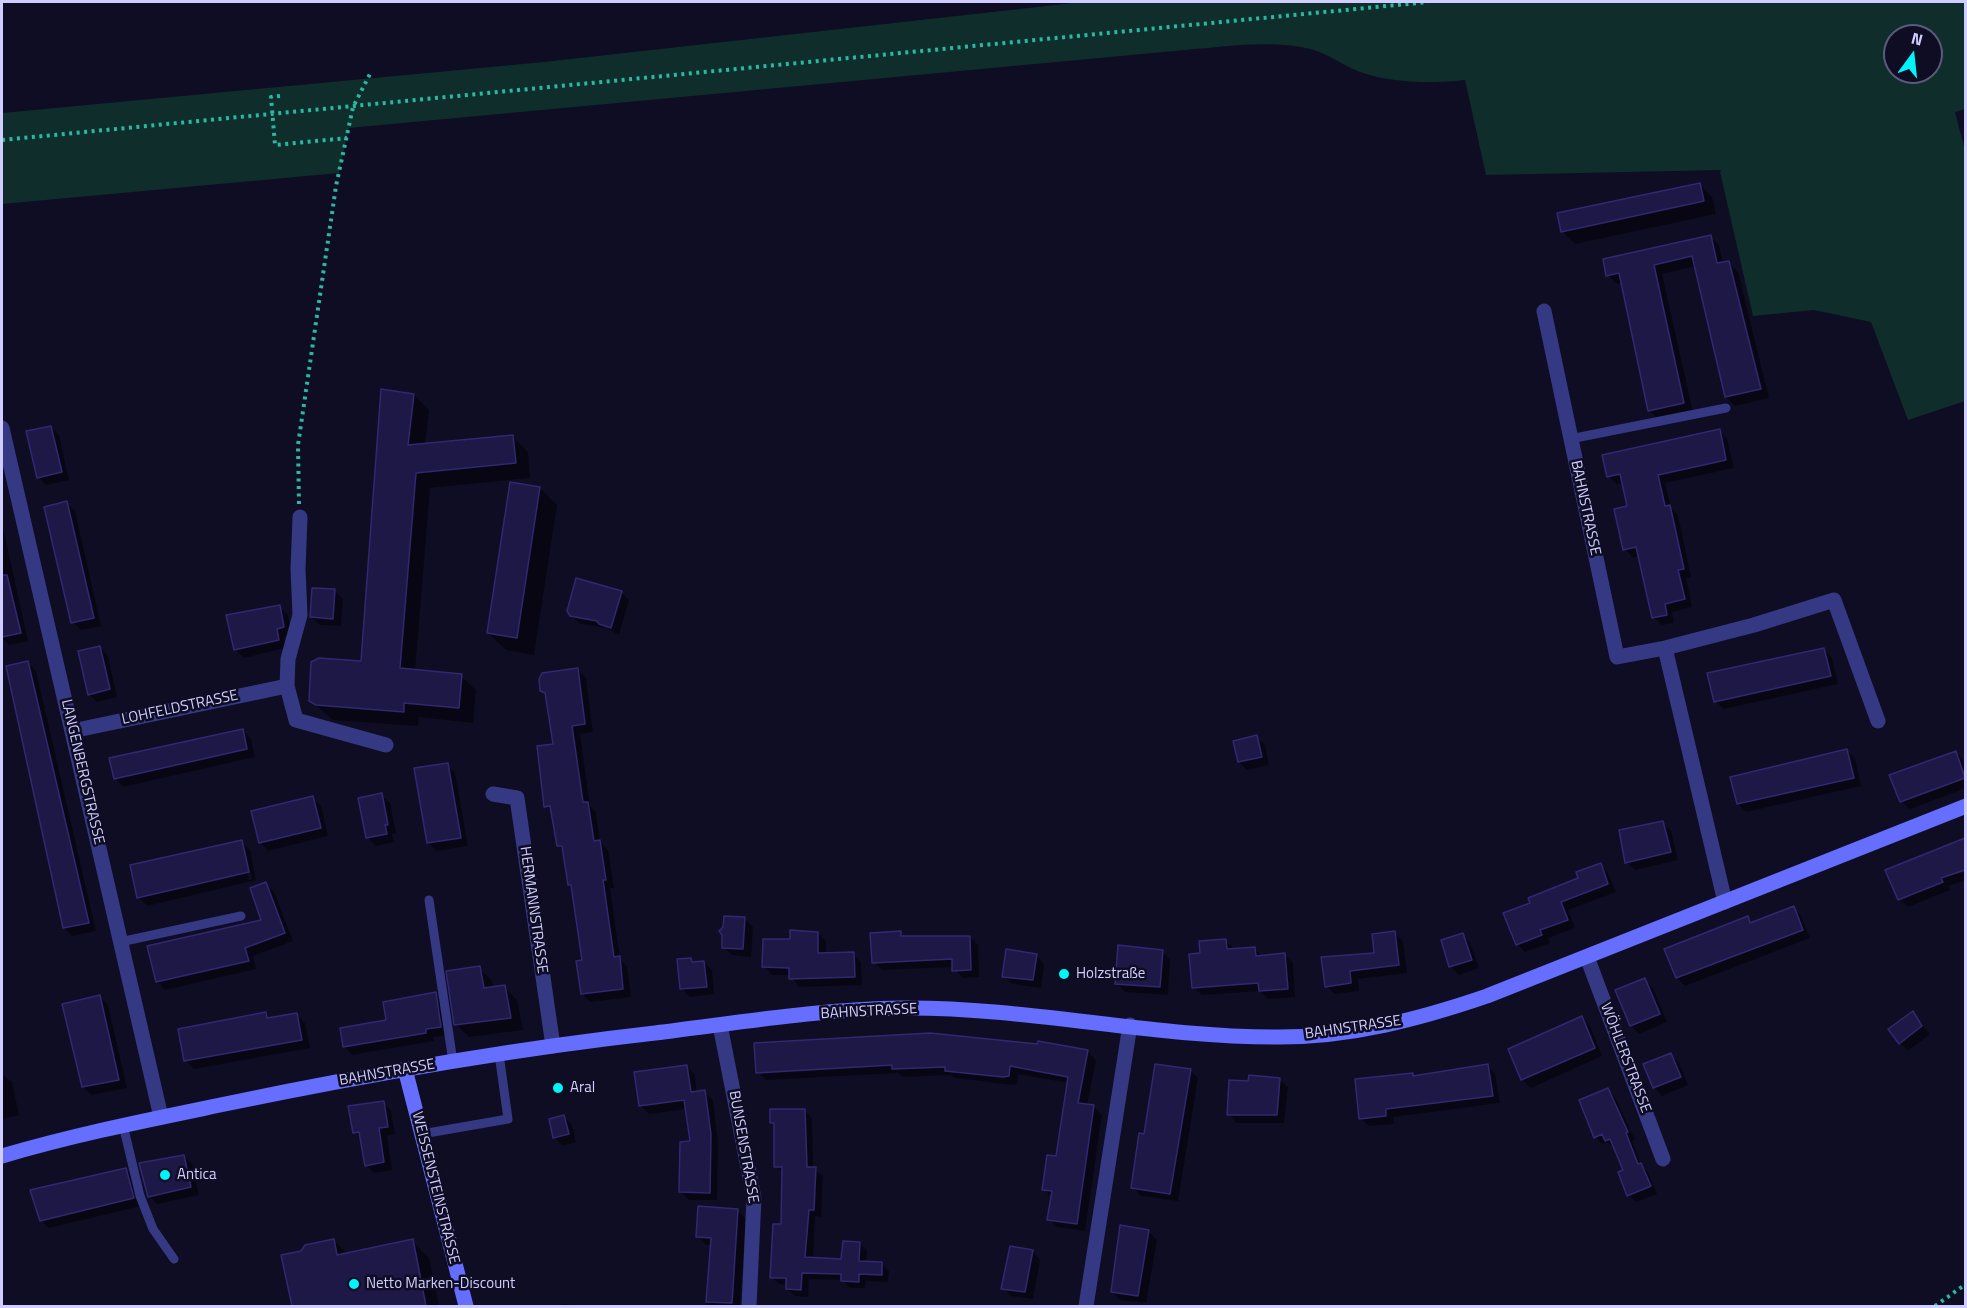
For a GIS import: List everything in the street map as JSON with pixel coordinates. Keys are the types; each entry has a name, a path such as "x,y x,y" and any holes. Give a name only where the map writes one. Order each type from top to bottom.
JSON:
{"main road":[{"name":"BAHNSTRASSE","path":"2,1156 160,1117 405,1069 553,1046 864,1009 904,1008 1020,1013 1227,1035 1282,1037 1350,1032 1443,1011 1587,957 1965,806"},
{"name":"WEISSENSTEINSTRASSE","path":"405,1069 466,1306"}],"street":[{"name":"BAHNSTRASSE","path":"1544,311 1617,657 1665,648 1754,625 1834,600 1878,722"},
{"name":"LANGENBERGSTRASSE","path":"2,428 160,1117"},
{"path":"300,517 298,569 300,615 288,659 287,686 296,720 386,745"},
{"path":"1665,648 1725,902"},
{"name":"LOHFELDSTRASSE","path":"72,731 287,686"},
{"name":"HERMANNSTRASSE","path":"493,794 517,798 553,1046"},
{"name":"WÖHLERSTRASSE","path":"1587,957 1664,1159"},
{"name":"BUNSENSTRASSE","path":"720,1025 754,1198 749,1306"},
{"path":"1086,1306 1130,1025"}],"lane":[{"path":"1570,439 1726,408"},
{"path":"429,900 453,1062"},
{"path":"120,942 241,916"},
{"path":"422,1134 508,1119 499,1054"},
{"path":"123,1125 140,1196 153,1229 174,1259"}],"path":[{"path":"2,140 1428,2"},
{"path":"300,517 298,445 336,186 353,107 370,72"},
{"path":"280,96 271,97 275,145 346,138"},
{"path":"1935,1306 1965,1284"}],"green space":[{"path":"1082,2 1965,2 1965,109 1955,112 1966,154 1965,401 1908,420 1871,322 1814,310 1753,316 1720,172 1722,170 1486,175 1465,80 1425,82 1372,76 1314,50 1298,47 1266,44 1185,50 349,128 339,173 2,204 2,113 544,62"}],"building":[{"path":"1700,183 1704,201 1561,232 1557,213"},
{"path":"1711,235 1717,263 1729,261 1761,389 1725,397 1692,256 1654,265 1684,403 1648,411 1619,273 1606,276 1603,259"},
{"path":"381,389 414,394 408,445 513,435 516,463 416,473 400,668 462,674 459,708 404,703 404,712 316,705 309,701 311,662 319,658 361,661"},
{"path":"51,426 62,472 37,478 26,431"},
{"path":"1720,429 1726,460 1658,475 1665,506 1670,505 1684,569 1678,570 1685,599 1665,604 1667,615 1652,618 1636,547 1623,550 1614,509 1627,506 1620,474 1607,477 1602,455"},
{"path":"510,482 540,487 517,638 487,633"},
{"path":"67,501 94,618 71,623 44,507"},
{"path":"2,575 7,575 21,633 2,637"},
{"path":"576,578 622,591 611,628 597,621 570,616 567,611"},
{"path":"312,588 335,589 333,619 310,617"},
{"path":"280,605 284,627 277,629 279,640 234,650 226,615"},
{"path":"100,646 110,689 88,695 78,651"},
{"path":"1824,648 1831,676 1714,702 1707,673"},
{"path":"28,661 89,923 63,928 6,666"},
{"path":"578,668 585,724 572,726 583,802 588,802 594,841 600,840 614,957 620,956 623,989 581,994 576,961 582,960 571,885 568,885 562,846 557,846 550,806 544,807 537,746 553,744 545,693 540,691 539,679 542,673"},
{"path":"243,729 247,749 114,779 109,758"},
{"path":"1257,735 1262,757 1238,762 1233,741"},
{"path":"1847,749 1854,778 1737,804 1730,777"},
{"path":"1956,751 1965,778 1900,802 1889,775"},
{"path":"448,763 461,838 427,843 414,768"},
{"path":"382,793 388,825 385,825 387,834 366,838 358,798"},
{"path":"313,796 321,828 259,843 251,811"},
{"path":"1663,821 1671,852 1625,863 1619,830"},
{"path":"1965,838 1965,870 1941,878 1943,882 1898,900 1885,870"},
{"path":"242,840 249,872 137,898 130,865"},
{"path":"1601,863 1608,884 1561,902 1568,920 1540,930 1542,935 1516,945 1503,913 1530,903 1528,898 1578,878 1576,872"},
{"path":"266,882 285,933 245,948 249,961 156,982 147,946 261,920 250,888"},
{"path":"1794,906 1803,930 1676,978 1664,949 1748,916 1750,923"},
{"path":"724,916 745,917 743,949 722,948 722,935 719,931 723,927"},
{"path":"790,930 818,932 818,953 854,952 855,977 789,979 789,968 762,967 763,939 790,939"},
{"path":"901,931 901,936 970,936 971,970 952,971 952,959 872,963 870,933"},
{"path":"1395,931 1399,965 1350,971 1351,983 1325,987 1321,957 1374,953 1372,934"},
{"path":"1463,933 1472,960 1449,967 1441,940"},
{"path":"1226,939 1227,949 1255,947 1256,956 1285,953 1288,989 1259,991 1258,983 1192,988 1189,954 1200,953 1199,941"},
{"path":"1118,945 1163,950 1160,987 1115,984"},
{"path":"1006,949 1037,954 1033,980 1002,977"},
{"path":"691,958 692,962 704,961 707,987 680,989 677,959"},
{"path":"480,966 484,988 505,985 511,1018 454,1025 446,971"},
{"path":"1645,978 1660,1014 1630,1026 1615,990"},
{"path":"436,992 441,1027 426,1029 426,1033 343,1047 340,1028 386,1020 383,1002"},
{"path":"100,995 119,1080 82,1087 62,1004"},
{"path":"1913,1011 1922,1026 1899,1044 1888,1029"},
{"path":"266,1012 267,1018 297,1013 302,1040 184,1061 178,1029"},
{"path":"1582,1016 1595,1048 1521,1080 1508,1049"},
{"path":"930,1033 1037,1044 1038,1041 1088,1050 1078,1103 1094,1105 1077,1224 1047,1220 1052,1191 1042,1190 1047,1155 1056,1156 1068,1077 1010,1066 1009,1076 1003,1077 945,1071 945,1067 892,1069 892,1065 756,1073 754,1043"},
{"path":"1671,1053 1681,1077 1653,1088 1643,1064"},
{"path":"1155,1064 1191,1069 1170,1194 1131,1188 1139,1133 1144,1134"},
{"path":"1488,1064 1493,1096 1386,1109 1386,1116 1359,1119 1355,1079 1413,1073 1413,1076"},
{"path":"687,1065 691,1092 705,1090 711,1134 710,1193 679,1192 680,1142 690,1141 684,1100 639,1106 634,1072"},
{"path":"1249,1075 1280,1078 1277,1115 1227,1115 1229,1080 1248,1081"},
{"path":"1608,1088 1628,1132 1626,1133 1638,1164 1641,1163 1651,1186 1627,1196 1618,1172 1623,1170 1610,1139 1605,1141 1602,1134 1594,1138 1579,1100"},
{"path":"384,1101 388,1127 379,1128 384,1162 365,1166 359,1132 353,1133 348,1106"},
{"path":"770,1109 805,1109 807,1167 816,1167 814,1210 809,1210 805,1257 841,1259 843,1241 860,1242 859,1261 882,1262 882,1275 859,1274 859,1282 841,1281 841,1274 802,1273 801,1290 786,1289 786,1278 770,1278 773,1224 781,1224 782,1167 774,1167 774,1123 770,1123"},
{"path":"564,1115 569,1134 553,1138 549,1119"},
{"name":"Antica","path":"184,1155 191,1187 148,1197 139,1163"},
{"path":"126,1168 134,1198 40,1221 30,1190"},
{"path":"698,1206 738,1209 732,1303 706,1302 711,1238 696,1237"},
{"path":"1120,1225 1149,1230 1138,1296 1111,1292"},
{"name":"Netto Marken-Discount","path":"334,1239 337,1255 413,1239 426,1306 292,1306 281,1255 301,1251 305,1245"},
{"path":"1010,1246 1033,1250 1025,1292 1001,1289"}],"place":[{"name":"Holzstraße","path":"1064,974"},
{"name":"Aral","path":"558,1088"},
{"name":"Antica","path":"165,1175"},
{"name":"Netto Marken-Discount","path":"354,1284"}]}
